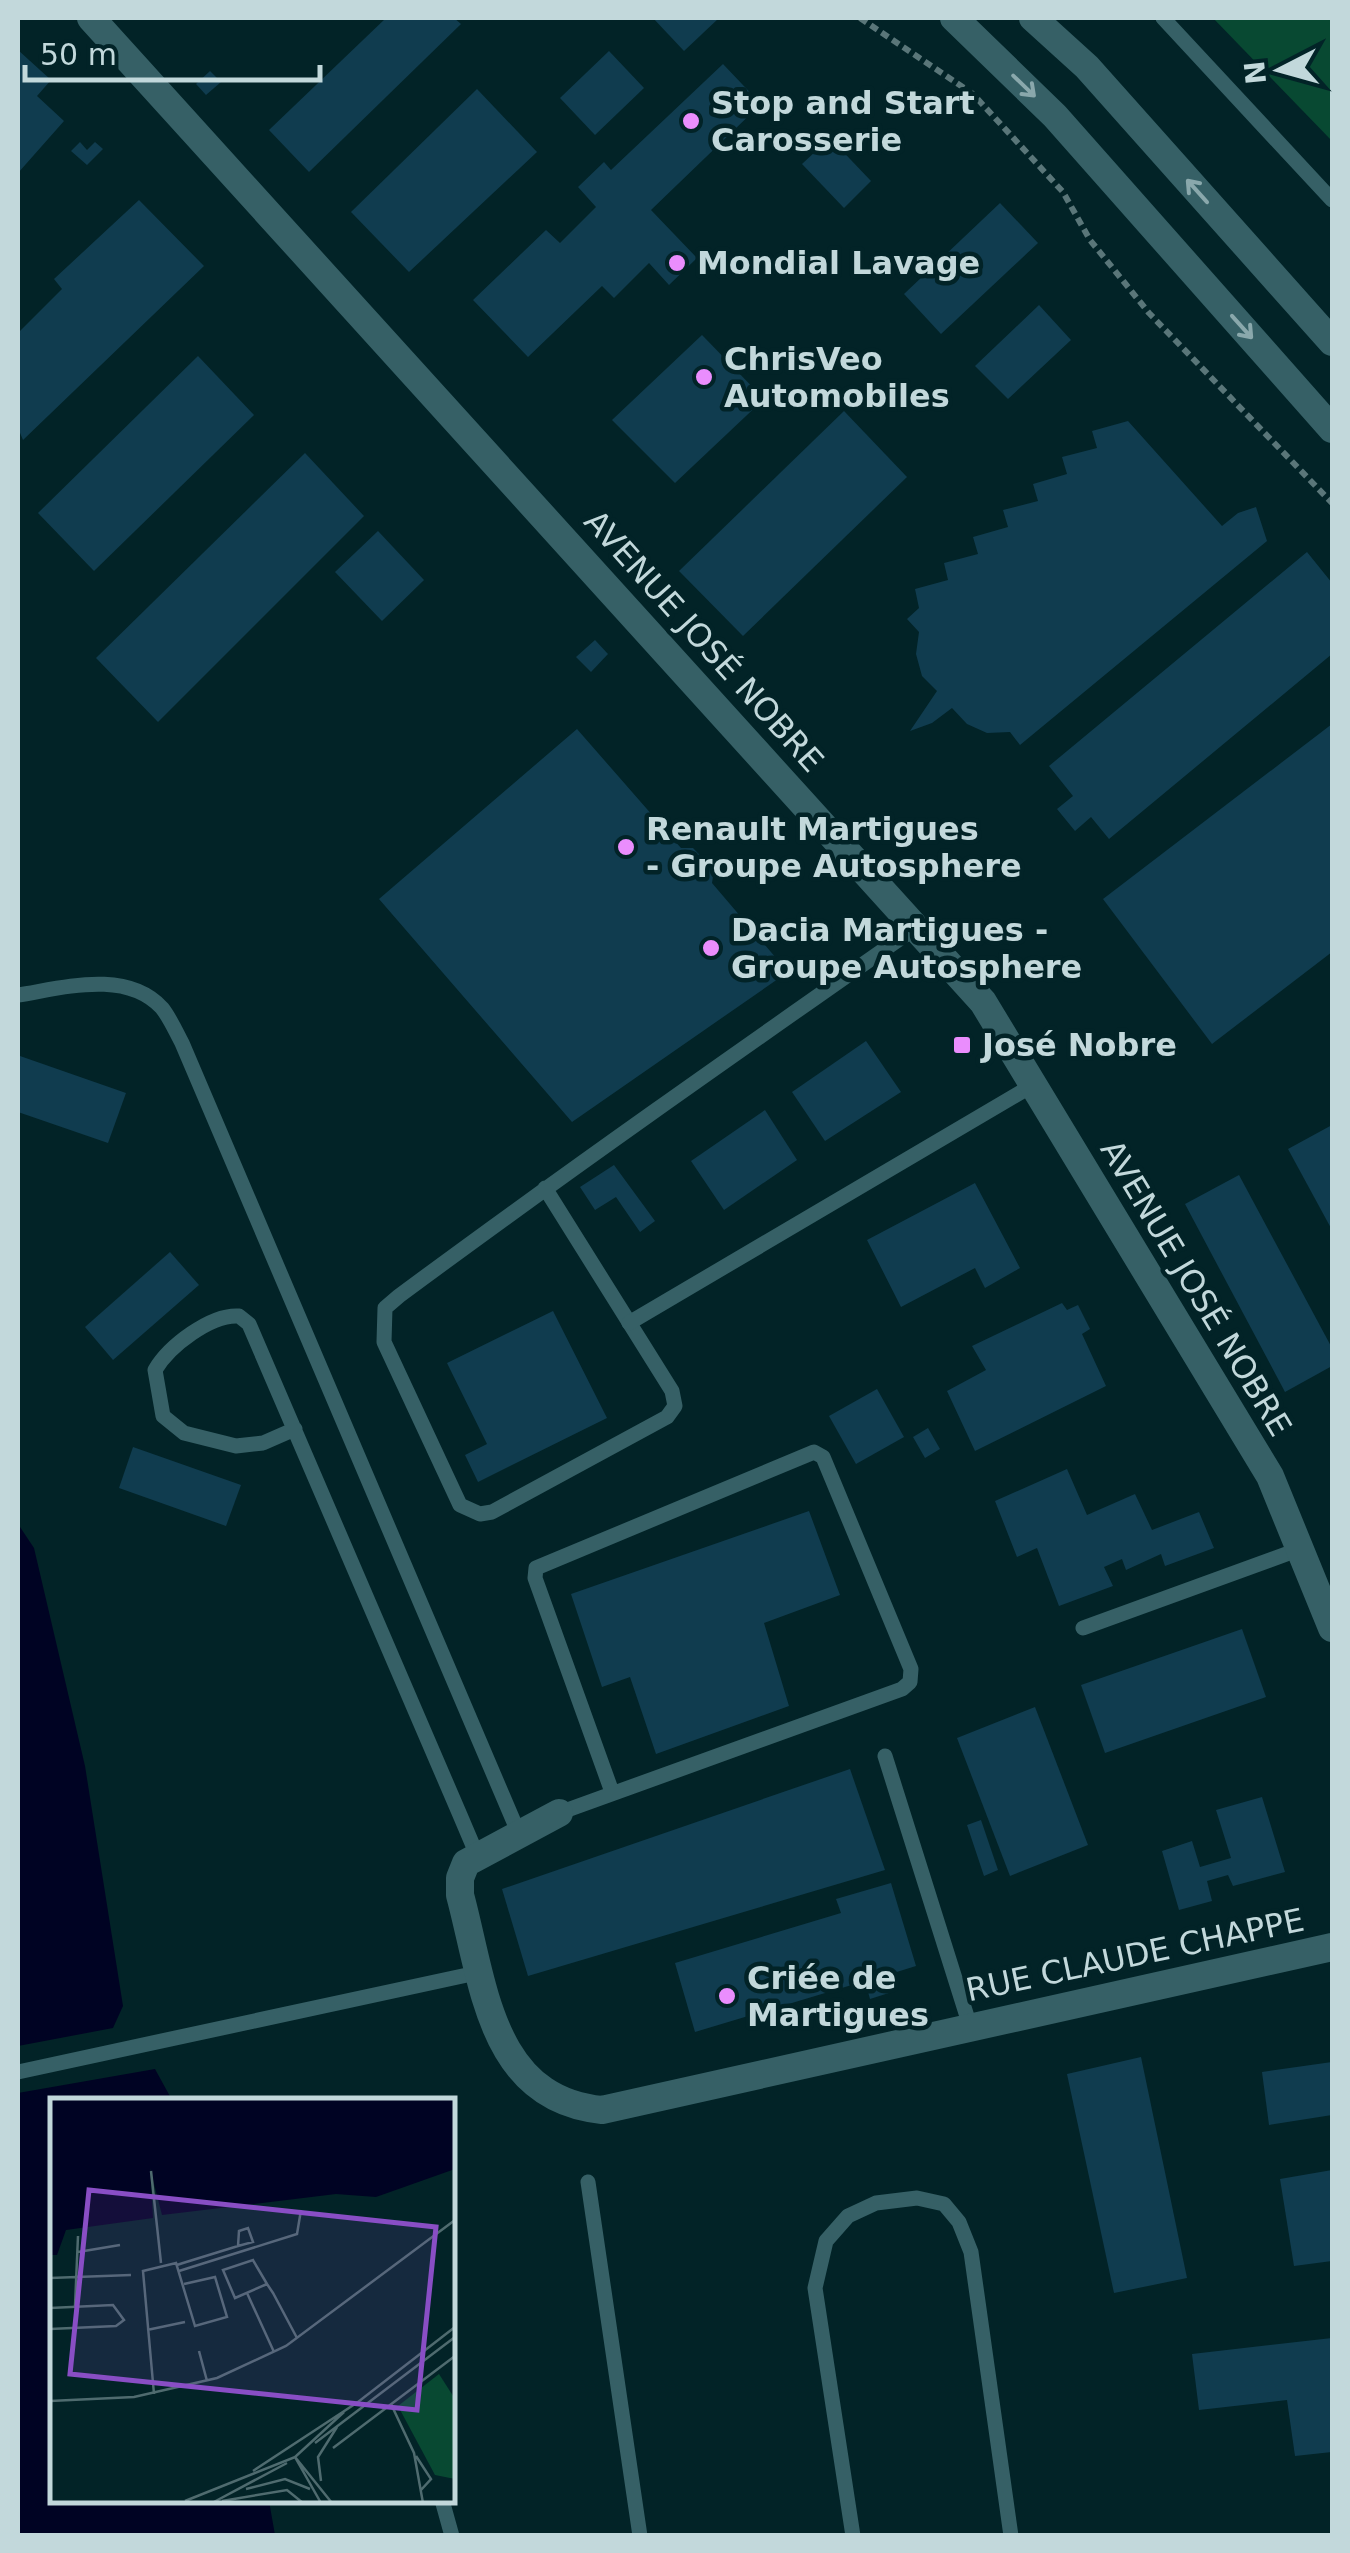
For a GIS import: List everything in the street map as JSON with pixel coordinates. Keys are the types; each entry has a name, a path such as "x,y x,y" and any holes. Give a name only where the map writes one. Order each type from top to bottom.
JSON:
{"street":[{"name":"AVENUE JOSÉ NOBRE","path":"91,18 982,1002 1270,1476 1332,1628"},
{"path":"954,18 1056,116 1332,429"},
{"path":"1033,18 1086,67 1332,342"},
{"path":"477,1855 559,1814"},
{"name":"RUE CLAUDE CHAPPE","path":"477,1855 466,1863 460,1878 460,1895 507,2054 526,2079 573,2108 602,2110 1332,1948"}],"lane":[{"path":"1163,18 1330,192"},
{"path":"544,1188 672,1391 674,1406 667,1417 492,1512 480,1514 460,1505 384,1342 385,1308 544,1188 915,928"},
{"path":"18,994 93,984 132,988 161,1008 168,1019 182,1043 519,1834"},
{"path":"629,1323 1033,1085"},
{"path":"295,1429 250,1446 184,1433 162,1416 155,1370 161,1360 214,1319 240,1316 250,1324 295,1429 477,1855"},
{"path":"559,1814 902,1689 910,1682 910,1670 823,1457 814,1452 536,1568 535,1578 612,1792"},
{"path":"1083,1628 1300,1550"},
{"path":"884,1756 970,2026"},
{"path":"18,2072 481,1972"},
{"path":"588,2182 640,2536"},
{"path":"853,2536 815,2288 826,2242 848,2216 876,2203 916,2198 944,2204 960,2222 971,2252 1011,2536"},
{"path":"443,2503 452,2536"}],"path":[{"path":"860,18 973,94 1063,192 1090,240 1149,313 1332,503"}],"green space":[{"path":"1213,18 1332,18 1332,141"}],"water":[{"path":"18,1524 34,1548 85,1766 123,2006 113,2028 18,2046"},
{"path":"155,2069 171,2098 50,2098 50,2503 269,2503 275,2535 18,2535 18,2093"}],"building":[{"path":"386,18 454,18 461,24 309,172 269,130"},
{"path":"653,18 719,18 684,51"},
{"path":"18,50 51,80 37,96 64,121 18,173"},
{"path":"609,51 644,88 595,135 560,98"},
{"path":"723,64 761,104 651,210 697,258 669,285 649,263 614,298 602,286 528,357 473,300 546,230 560,243 596,207 578,187 604,162 611,170"},
{"path":"210,71 221,82 206,95 196,84"},
{"path":"477,89 537,152 409,272 351,212"},
{"path":"830,138 871,181 844,208 802,164"},
{"path":"80,142 87,150 95,142 103,149 87,165 71,151"},
{"path":"139,200 204,266 23,440 18,428 18,333 62,289 54,279"},
{"path":"1000,203 1038,243 941,334 904,294"},
{"path":"1039,305 1071,340 1008,399 975,366"},
{"path":"702,335 764,399 675,483 612,420"},
{"path":"198,356 254,415 94,571 38,513"},
{"path":"844,411 907,477 743,636 679,571"},
{"path":"1128,421 1222,526 1238,513 1256,507 1267,541 1020,745 1010,732 987,733 967,724 952,708 932,723 910,731 937,691 922,676 916,654 919,632 907,619 919,608 915,589 948,580 944,563 978,554 973,537 1008,527 1003,510 1038,501 1033,484 1067,474 1062,457 1097,448 1092,431"},
{"path":"305,453 364,516 158,722 96,658"},
{"path":"378,531 424,580 382,621 335,572"},
{"path":"1307,552 1332,583 1332,654 1109,839 1091,817 1075,831 1057,809 1073,796 1049,766"},
{"path":"595,640 608,654 591,672 576,657"},
{"path":"1332,724 1332,952 1212,1044 1103,899"},
{"path":"577,729 681,848 693,848 714,870 712,883 788,972 572,1122 379,899"},
{"path":"866,1041 901,1092 825,1141 792,1092"},
{"path":"20,1056 126,1093 108,1143 18,1112"},
{"path":"765,1110 797,1160 724,1210 691,1161"},
{"path":"1332,1125 1332,1230 1288,1149"},
{"path":"614,1165 655,1221 640,1232 616,1197 595,1210 580,1187"},
{"path":"1239,1175 1332,1348 1332,1366 1285,1392 1185,1204"},
{"path":"975,1183 1020,1268 985,1288 975,1268 901,1307 867,1240"},
{"path":"170,1252 199,1285 113,1360 85,1327"},
{"path":"1062,1303 1067,1310 1078,1305 1090,1329 1082,1334 1106,1386 975,1451 947,1391 986,1370 972,1346"},
{"path":"553,1311 607,1418 478,1482 465,1455 487,1444 447,1363"},
{"path":"877,1389 904,1437 856,1464 829,1416"},
{"path":"928,1428 940,1449 925,1458 913,1437"},
{"path":"133,1447 241,1485 226,1526 119,1488"},
{"path":"1067,1469 1087,1515 1135,1494 1152,1530 1199,1512 1214,1548 1165,1566 1161,1554 1126,1570 1122,1559 1104,1567 1113,1586 1059,1606 1037,1548 1017,1557 995,1501"},
{"path":"809,1511 840,1595 764,1623 789,1706 656,1754 630,1677 602,1687 571,1594"},
{"path":"1242,1629 1266,1697 1105,1753 1081,1685"},
{"path":"1035,1707 1088,1845 1010,1876 957,1738"},
{"path":"850,1769 885,1870 528,1976 502,1889"},
{"path":"1262,1797 1285,1872 1233,1886 1228,1875 1207,1881 1212,1901 1179,1910 1162,1851 1192,1841 1200,1867 1231,1858 1216,1810"},
{"path":"981,1820 998,1870 984,1876 967,1825"},
{"path":"891,1883 916,1966 887,1975 892,1992 870,1999 865,1981 695,2032 675,1963 841,1913 836,1899"},
{"path":"1141,2057 1187,2278 1114,2293 1067,2074"},
{"path":"1332,2062 1332,2115 1269,2125 1262,2072"},
{"path":"1332,2170 1332,2261 1294,2266 1280,2179"},
{"path":"1332,2338 1332,2452 1295,2456 1287,2400 1199,2410 1192,2354"}],"place":[{"name":"Stop and Start Carosserie","path":"691,121"},
{"name":"Mondial Lavage","path":"677,263"},
{"name":"ChrisVeo Automobiles","path":"704,377"},
{"name":"Renault Martigues - Groupe Autosphere","path":"626,847"},
{"name":"Dacia Martigues - Groupe Autosphere","path":"711,948"},
{"name":"José Nobre","path":"962,1045"},
{"name":"Criée de Martigues","path":"727,1996"}]}
